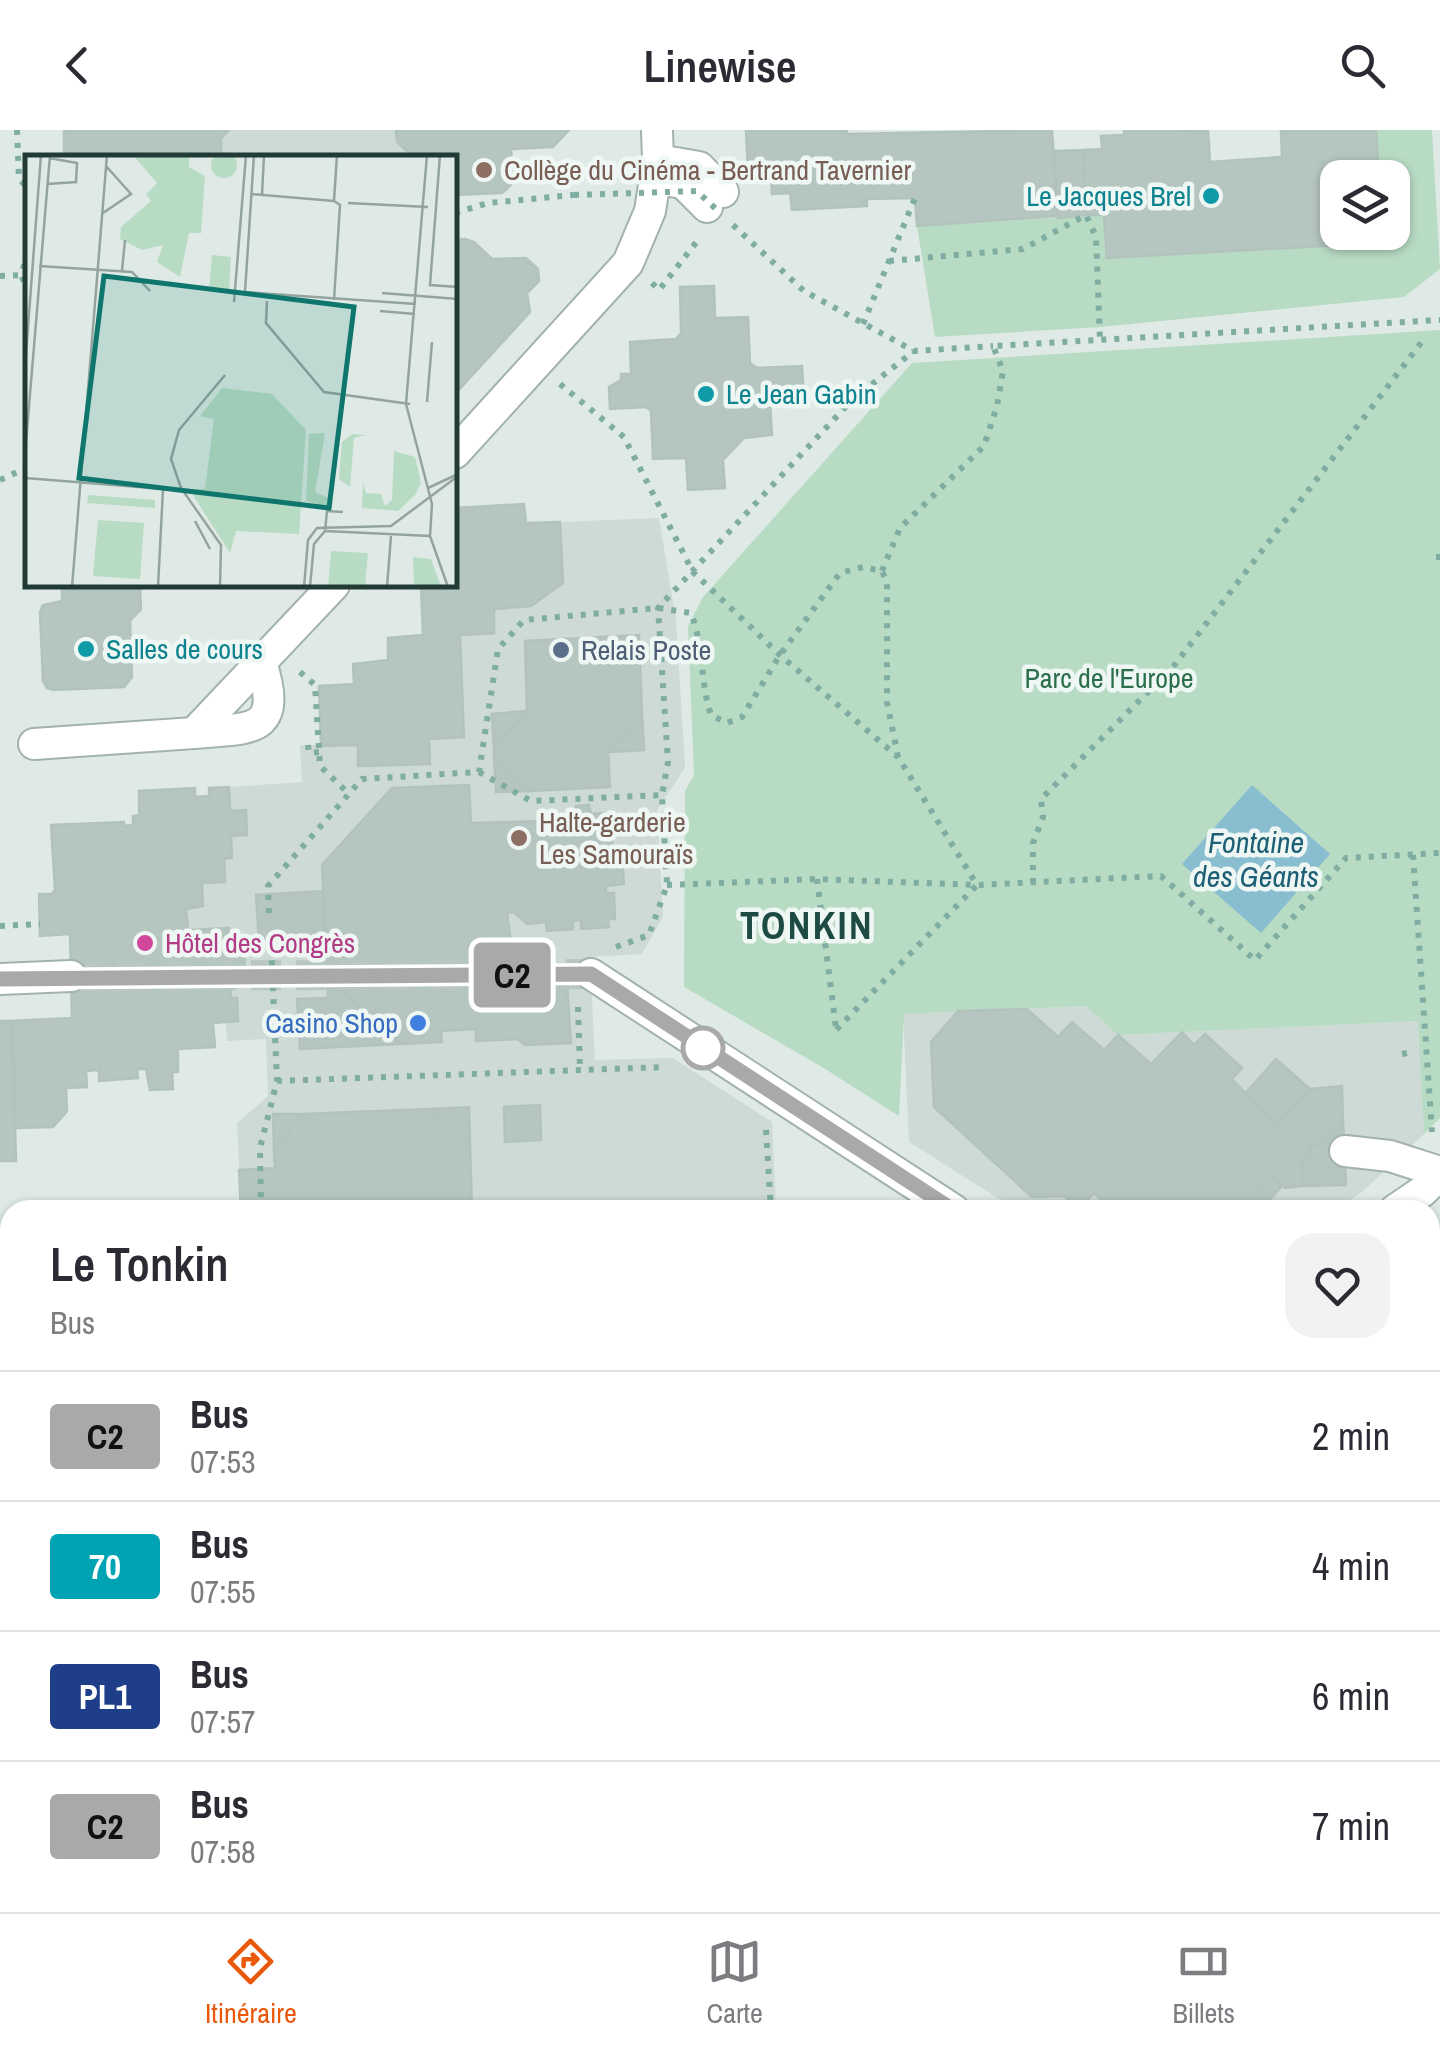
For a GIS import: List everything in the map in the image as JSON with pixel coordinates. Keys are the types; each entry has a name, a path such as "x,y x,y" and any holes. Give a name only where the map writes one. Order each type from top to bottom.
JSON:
{"street":[{"path":"657,156 682,184 717,204"},
{"path":"458,450 628,263 650,212 657,156"},
{"path":"34,744 194,733 331,588"},
{"path":"591,974 939,1200"},
{"path":"0,979 71,976"},
{"path":"1345,1152 1390,1156 1440,1173 1410,1200"}],"path":[{"path":"17,130 19,179 25,185"},
{"path":"458,212 488,202 696,191 717,204 804,292 914,351 1440,320"},
{"path":"863,324 915,198"},
{"path":"659,290 717,204"},
{"path":"889,261 1023,249 1086,216 1096,237 1100,340"},
{"path":"0,276 24,275"},
{"path":"1032,882 1033,843 1043,818 1041,800 1173,667 1424,339"},
{"path":"898,757 887,702 887,583 882,571 900,528 984,446 1003,371 993,346"},
{"path":"914,351 852,400 658,608 668,762 662,795 666,885 817,879 977,885 1161,876 1255,960 1346,858 1440,853"},
{"path":"555,380 624,437 693,572 780,655 898,757 977,885"},
{"path":"0,480 25,468"},
{"path":"479,772 498,649 524,620 658,608 692,614 700,636 705,695 712,715 727,723 742,717 780,655 840,572 864,567 882,571"},
{"path":"315,685 320,766 347,792"},
{"path":"308,745 309,753 319,752"},
{"path":"269,913 268,886 362,779 479,772 531,800 662,795"},
{"path":"1412,855 1432,1132"},
{"path":"817,879 836,1030 977,885"},
{"path":"0,926 40,924"},
{"path":"260,1200 260,1148 277,1082 271,943"},
{"path":"1402,1054 1412,1052"},
{"path":"277,1082 679,1066"},
{"path":"752,1118 766,1128 770,1200"}],"shaded area":[{"name":"Collège du Cinéma - Bertrand Tavernier","path":"66,130 569,130 553,147 511,149 513,183 502,193 458,195 458,155 64,155"},
{"path":"659,518 676,620 685,768 657,810 663,916 642,954 590,957 595,1060 673,1058 772,1122 776,1200 241,1200 237,1123 268,1096 266,1039 227,1041 226,1022 238,1021 230,975 245,974 244,951 230,951 228,928 188,930 186,909 191,909 202,883 225,882 224,859 232,858 231,836 247,835 246,811 230,811 229,787 302,782 300,745 358,745 359,766 430,764 429,739 464,737 460,635 494,633 494,609 531,606 563,583 560,522"},
{"path":"1087,1006 1119,1035 1419,1021 1424,1134 1350,1200 1001,1200 909,1142 903,1014"}],"green space":[{"path":"1376,130 1432,130 1440,269 1404,297 1100,327 935,337 917,226 1104,215 1107,258 1320,235 1320,250 1410,250 1410,160 1378,160"},
{"name":"Parc de l'Europe","path":"1440,330 1440,1118 1424,1134 1418,1021 1118,1035 1086,1006 904,1014 899,1116 684,987 685,791 694,775 688,626 703,597 912,363"}],"water":[{"name":"Fontaine des Géants","path":"1252,785 1330,854 1261,933 1182,864"}],"building":[{"path":"64,130 229,130 221,138 221,155 64,155"},
{"path":"396,130 569,130 553,147 511,149 513,183 502,193 458,195 458,155 409,155 397,142"},
{"path":"746,130 847,130 847,134 1052,130 1058,216 917,226 915,198 867,199 867,206 792,210 790,193 772,194 771,169 748,171"},
{"name":"Le Jacques Brel","path":"1124,130 1208,131 1210,162 1282,157 1281,130 1376,130 1378,160 1320,160 1320,246 1107,258 1104,215 1086,215 1083,150 1102,149 1101,136 1124,135"},
{"path":"1083,150 1086,215 1058,218 1054,151"},
{"path":"458,240 474,242 492,259 526,258 538,269 539,281 527,293 530,312 458,391"},
{"name":"Le Jean Gabin","path":"714,286 715,318 748,317 750,363 757,368 802,366 804,401 770,403 772,435 744,438 723,460 725,488 688,490 686,458 653,459 651,411 646,407 610,409 609,387 621,380 621,374 631,374 630,342 676,339 681,333 680,287"},
{"path":"524,504 526,523 560,522 563,583 531,606 494,609 494,633 460,635 464,737 429,739 430,764 358,766 358,745 321,746 319,686 354,684 353,664 388,660 388,638 423,635 421,588 458,588 458,508"},
{"name":"Salles de cours","path":"62,588 140,588 141,609 130,621 132,677 124,687 47,688 43,681 40,612 43,605 62,601"},
{"path":"639,635 642,714 608,752 610,787 530,791 494,757 494,749 527,711 525,641"},
{"path":"527,711 494,749 492,714"},
{"path":"642,714 644,750 608,752 626,732"},
{"path":"494,757 530,791 496,792"},
{"path":"469,785 471,823 541,821 540,816 567,815 568,823 577,823 576,806 589,805 591,814 602,813 603,823 611,822 613,849 604,850 604,858 622,857 624,884 606,886 606,893 614,893 615,919 608,919 609,927 581,929 581,920 573,921 573,929 547,931 546,922 527,924 514,912 507,913 513,958 548,957 548,966 567,983 571,1043 476,1041 476,1029 441,1031 442,1042 401,1044 327,977 322,865 392,788"},
{"path":"229,787 230,811 246,810 247,835 231,836 232,858 224,859 225,882 202,883 203,906 186,909 188,930 229,928 230,951 244,950 245,974 230,975 238,1021 213,1023 215,1047 178,1049 178,1072 172,1072 173,1089 150,1090 146,1069 137,1069 138,1078 99,1081 99,1070 86,1071 87,1087 66,1088 67,1111 53,1127 16,1128 12,1021 72,1018 70,934 40,936 39,894 52,894 55,890 51,825 133,825 133,816 139,815 139,791 195,788 195,797 209,796 209,788"},
{"path":"323,891 325,938 259,941 256,895"},
{"path":"327,977 401,1044 300,1049 297,999 328,998"},
{"path":"1027,1009 1058,1037 1072,1022 1104,1050 1118,1035 1151,1064 1182,1032 1194,1045 1205,1034 1242,1068 1232,1079 1276,1125 1310,1089 1342,1086 1343,1121 1323,1144 1310,1145 1311,1158 1302,1159 1303,1186 1285,1188 1271,1174 1247,1200 1101,1200 1094,1193 1087,1200 1032,1197 934,1107 931,1042 958,1011"},
{"path":"0,1021 12,1021 16,1161 0,1161"},
{"path":"1276,1059 1310,1089 1276,1125 1244,1095"},
{"path":"540,1105 541,1140 505,1142 504,1107"},
{"path":"469,1107 470,1143 429,1109"},
{"path":"429,1109 470,1143 472,1200 240,1200 239,1170 275,1168 274,1150 303,1114"},
{"path":"273,1114 303,1114 274,1150"},
{"path":"1343,1121 1346,1185 1303,1186 1302,1159 1311,1158 1310,1145 1323,1144"},
{"path":"1271,1174 1282,1186 1269,1200 1247,1200"}],"tunnel":[{"path":"71,976 591,974"}],"bus line":[{"name":"C2","path":"0,979 591,974 937,1200"}],"place":[{"name":"Collège du Cinéma - Bertrand Tavernier","path":"484,170"},
{"name":"Le Jacques Brel","path":"1211,196"},
{"name":"Le Jean Gabin","path":"706,394"},
{"name":"Salles de cours","path":"86,649"},
{"name":"Relais Poste","path":"561,650"},
{"name":"Halte-garderie Les Samouraïs","path":"519,838"},
{"name":"Hôtel des Congrès","path":"145,943"},
{"name":"Casino Shop","path":"418,1023"}],"district":[{"name":"TONKIN","path":"807,925"}]}
